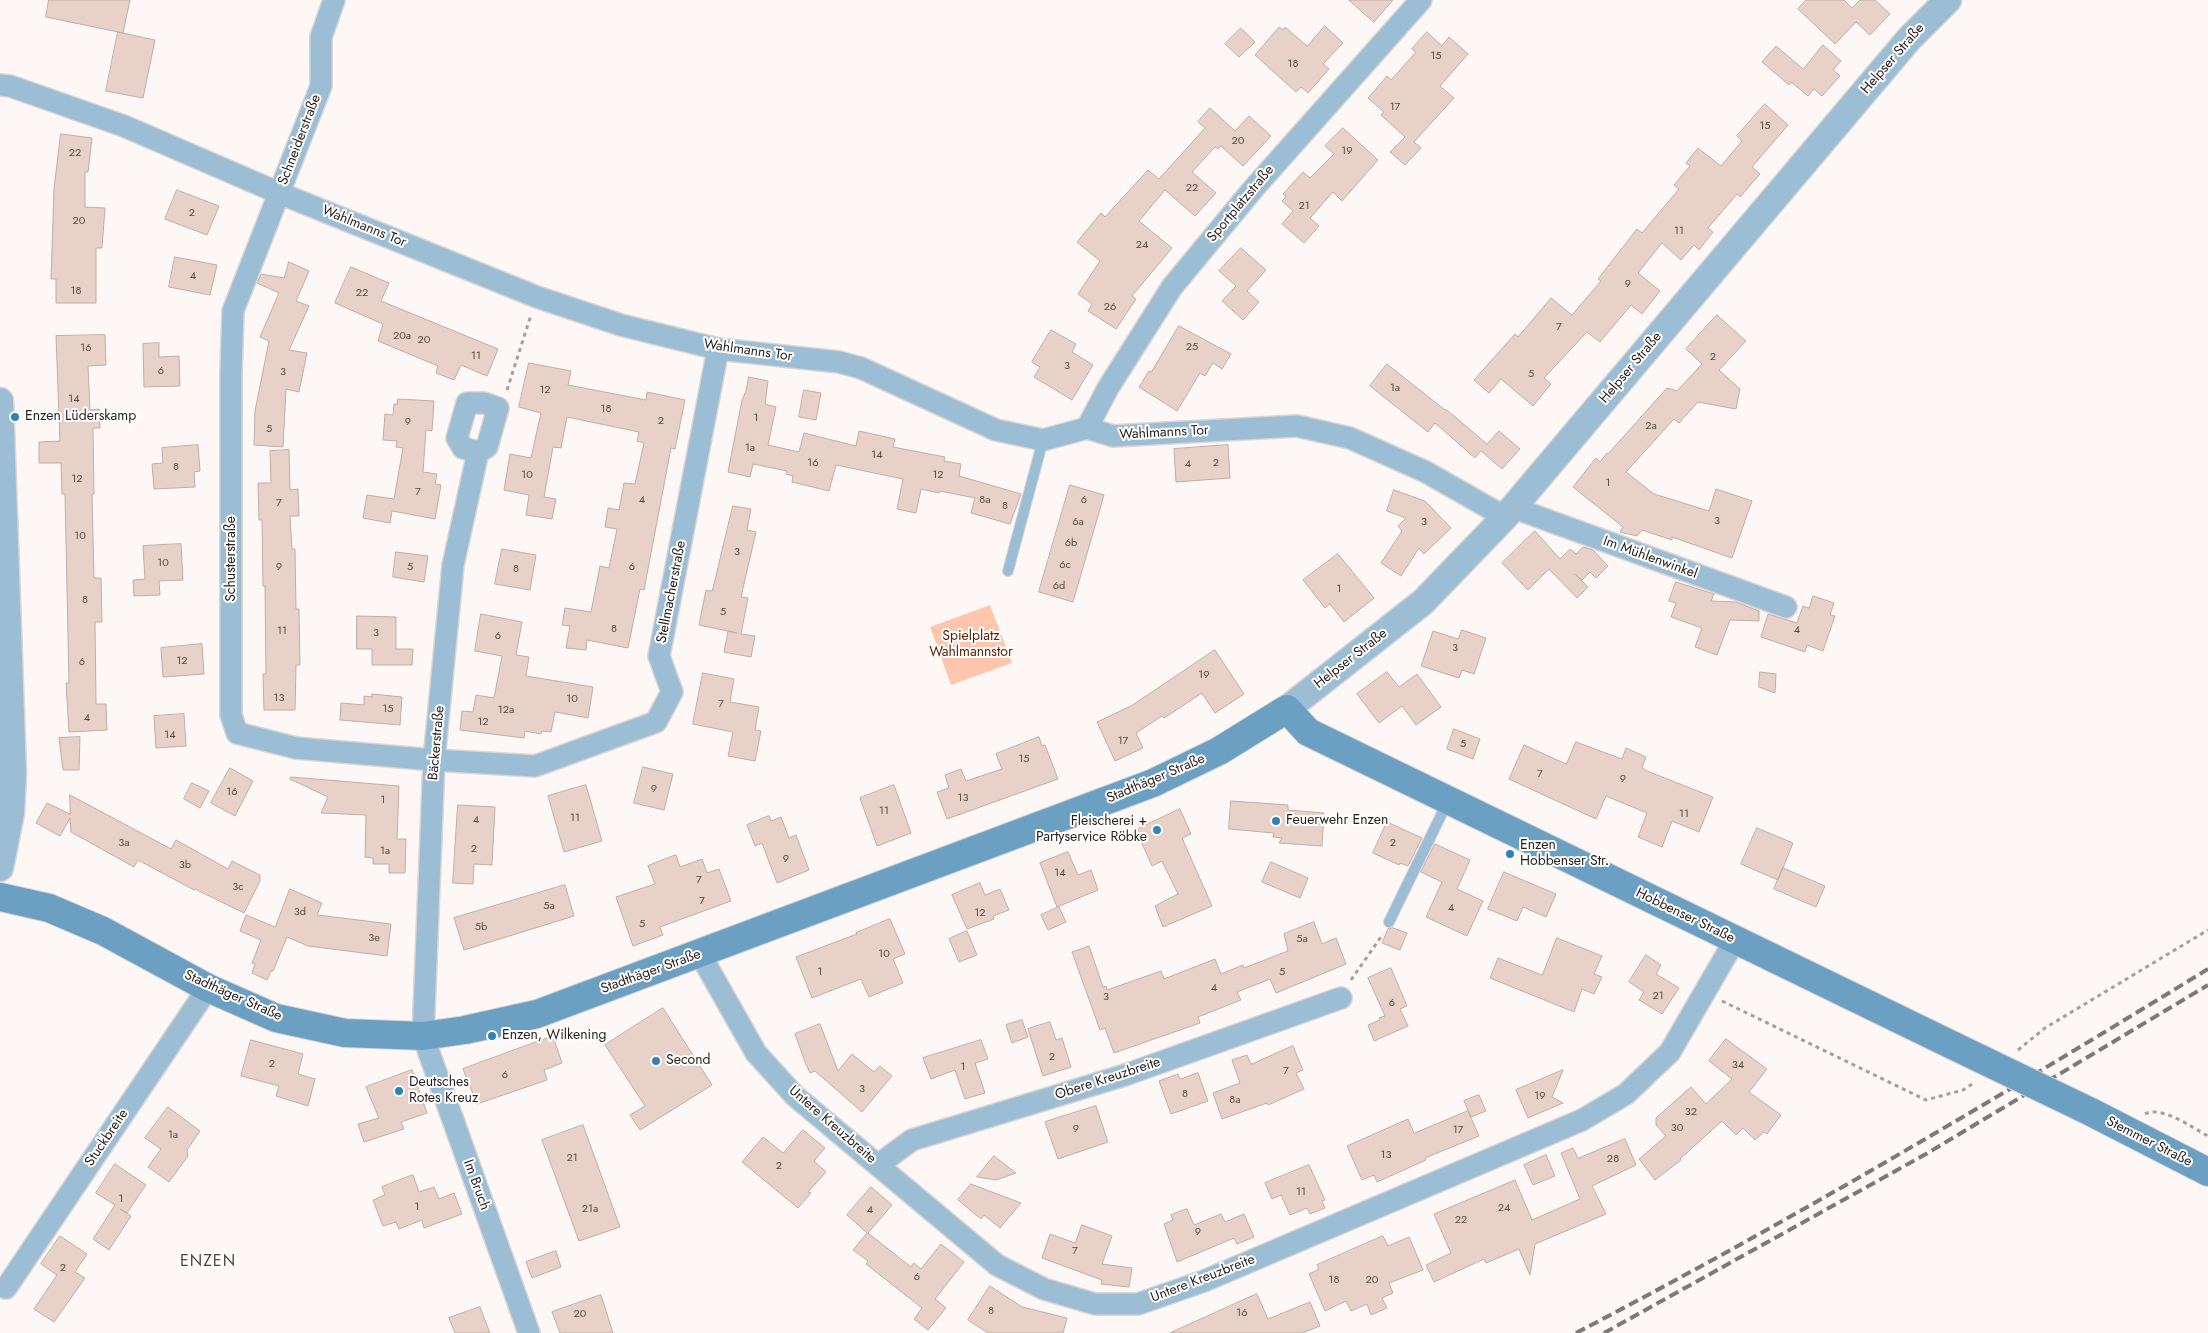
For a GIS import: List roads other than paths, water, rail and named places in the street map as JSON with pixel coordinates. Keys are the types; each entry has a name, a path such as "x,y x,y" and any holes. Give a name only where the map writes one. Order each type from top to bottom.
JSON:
{"main road":[{"name":"Hobbenser Straße","path":"1287,709 1308,732 2091,1112"},
{"name":"Stadthäger Straße","path":"0,897 48,908 102,931 208,988 276,1018 345,1033 423,1036 465,1030 537,1014 1153,783 1220,751 1287,709"},
{"name":"Stemmer Straße","path":"2091,1112 2208,1172"}],"street":[{"name":"Schneiderstraße","path":"279,193 321,86 321,37 334,0"},
{"name":"Sportplatzstraße","path":"1087,428 1108,388 1172,287 1254,188 1421,0"},
{"name":"Helpser Straße","path":"1287,709 1424,602 1509,512 1909,39 1948,0"},
{"name":"Wahlmanns Tor","path":"0,85 10,86 124,126 279,193 536,297 621,325 718,349 839,362 861,368 996,430 1043,440 1087,428 1113,436 1297,426 1350,438 1509,512"},
{"name":"Schusterstraße","path":"279,193 233,311 231,373 231,715 238,734 296,748 434,760"},
{"name":"Stellmacherstraße","path":"434,760 535,766 656,722 672,692 659,656 718,349"},
{"path":"0,401 4,619 12,773 11,814 0,868"},
{"name":"Bäckerstraße","path":"423,1036 434,760 454,565 478,452 487,446 498,408 484,403 467,403 457,438 463,448 478,452"},
{"name":"Im Mühlenwinkel","path":"1509,512 1786,607"},
{"name":"Untere Kreuzbreite","path":"700,954 756,1053 795,1096 997,1265 1044,1289 1095,1304 1138,1304 1204,1281 1564,1128 1582,1120 1626,1094 1670,1052 1735,940"},
{"name":"Stuckbreite","path":"6,1288 208,988"},
{"name":"Obere Kreuzbreite","path":"878,1165 912,1140 1125,1075 1341,998"},
{"name":"Im Bruch","path":"423,1036 529,1333"}],"lane":[{"path":"1008,571 1043,440"},
{"path":"1389,922 1449,800"}],"railway":[{"path":"1576,1333 1736,1247 1895,1157 2208,969"},
{"path":"1604,1333 1926,1154 2208,985"}],"place":[{"name":"Enzen Lüderskamp","path":"15,417"},
{"name":"Feuerwehr Enzen","path":"1276,821"},
{"name":"Fleischerei + Partyservice Röbke","path":"1157,830"},
{"name":"Enzen Hobbenser Str.","path":"1510,854"},
{"name":"Enzen, Wilkening","path":"492,1036"},
{"name":"Second","path":"656,1061"},
{"name":"Deutsches Rotes Kreuz","path":"399,1091"}],"district":[{"name":"ENZEN","path":"208,1262"}],"park label":[{"name":"Spielplatz Wahlmannstor","path":"971,646"}]}
